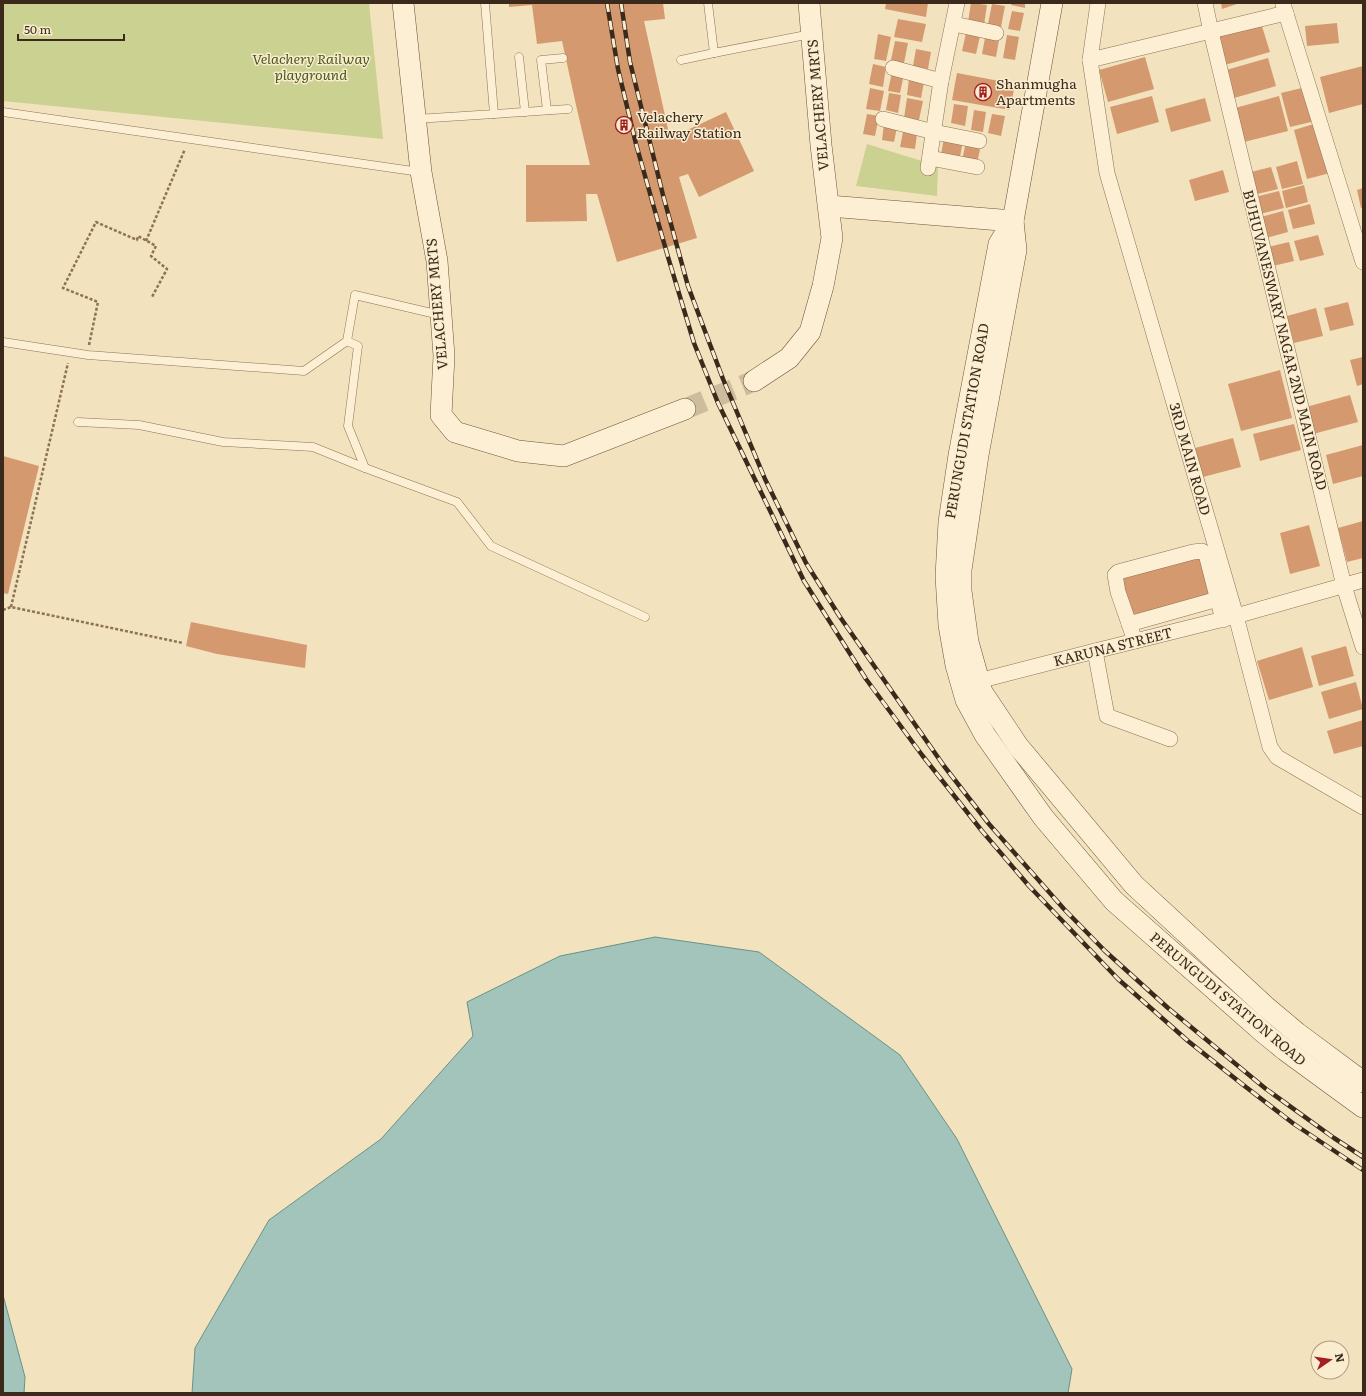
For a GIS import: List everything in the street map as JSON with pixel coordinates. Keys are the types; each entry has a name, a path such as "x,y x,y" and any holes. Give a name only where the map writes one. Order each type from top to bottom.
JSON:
{"street":[{"name":"VELACHERY MRTS","path":"403,3 421,172 437,261 444,356 441,415 455,432 518,451 564,456 685,409"},
{"name":"VELACHERY MRTS","path":"754,381 789,358 810,332 823,286 832,238 809,3"},
{"path":"957,3 954,24 941,81 929,163 977,167"},
{"name":"PERUNGUDI STATION ROAD","path":"1052,3 1013,221 1016,250 978,456 961,570 961,591 968,642 982,692 1018,746 1134,885 1266,1007 1297,1033 1363,1082"},
{"name":"3RD MAIN ROAD","path":"1098,3 1090,60 1107,173 1229,618 1270,747 1277,756 1363,807"},
{"name":"BUHUVANESWARY NAGAR 2ND MAIN ROAD","path":"1205,3 1210,32 1344,586 1363,647"},
{"path":"1090,60 1210,32 1285,8 1363,262"},
{"path":"954,24 996,33"},
{"path":"893,68 941,81"},
{"path":"883,119 934,132 979,141"},
{"path":"829,206 1013,221"},
{"name":"PERUNGUDI STATION ROAD","path":"1013,221 999,244 960,447 949,522 946,576 949,625 956,665 966,700 985,735 1043,817 1114,901 1263,1032 1363,1107"},
{"path":"1135,641 1118,592 1115,575 1118,572 1193,552 1202,551 1206,554 1218,599 1229,618"},
{"name":"KARUNA STREET","path":"990,678 1229,618 1363,580"},
{"path":"1129,624 1218,599"},
{"path":"1197,605 1202,624"},
{"path":"1158,616 1163,634"},
{"path":"1095,651 1107,716 1170,739"}],"lane":[{"path":"485,3 494,114"},
{"path":"708,3 714,53"},
{"path":"681,60 812,34"},
{"path":"519,57 525,112"},
{"path":"547,110 541,60 562,58"},
{"path":"415,119 568,109"},
{"path":"3,112 421,172"},
{"path":"3,342 88,355 304,371 347,341 355,295 441,315"},
{"path":"347,341 358,346 348,426 365,468"},
{"path":"78,422 139,425 223,442 313,447 457,502 491,546 645,617"}],"path":[{"path":"146,241 189,139"},
{"path":"88,355 98,302 63,288 96,222 137,240 138,236 156,246 151,256 167,269 152,297"},
{"path":"11,607 70,352"},
{"path":"3,610 11,607 183,643"}],"green space":[{"name":"Velachery Railway playground","path":"3,3 369,3 383,139 3,101"},
{"path":"867,144 938,166 937,196 856,186"}],"water":[{"path":"655,937 759,952 900,1055 957,1139 1072,1369 1068,1393 192,1393 195,1348 269,1220 381,1139 473,1036 467,1002 560,956"},
{"path":"3,1295 25,1377 24,1393 3,1393"}],"building":[{"name":"Velachery Railway Station","path":"509,3 663,3 665,19 644,21 670,138 726,112 754,171 699,197 688,174 679,177 697,238 617,262 597,194 586,194 587,221 526,222 526,165 590,165 562,41 537,44 532,5 509,7"},
{"path":"886,3 928,3 926,17 885,9"},
{"path":"971,3 987,5 984,25 968,22"},
{"path":"1012,3 1025,3 1025,8 1011,5"},
{"path":"1221,3 1240,3 1222,9"},
{"path":"992,4 1005,6 1001,27 988,24"},
{"path":"1012,11 1024,13 1020,31 1008,29"},
{"path":"898,19 926,24 922,42 894,37"},
{"path":"1261,23 1270,52 1225,65 1217,36"},
{"path":"1337,23 1339,43 1307,46 1305,26"},
{"path":"966,33 980,36 976,54 962,51"},
{"path":"878,34 891,37 886,61 874,59"},
{"path":"1007,35 1019,37 1015,60 1003,58"},
{"path":"985,38 999,40 996,57 982,54"},
{"path":"895,41 908,43 904,63 891,60"},
{"path":"916,49 931,52 928,69 913,66"},
{"path":"1145,57 1154,89 1108,102 1099,70"},
{"path":"1268,58 1276,86 1234,98 1226,70"},
{"path":"873,64 886,67 883,87 869,84"},
{"path":"1363,66 1363,104 1329,113 1320,77"},
{"path":"892,72 904,74 900,93 888,91"},
{"name":"Shanmugha Apartments","path":"957,73 1015,84 1010,110 952,100"},
{"path":"909,79 924,82 921,98 907,95"},
{"path":"1306,87 1315,121 1290,127 1281,93"},
{"path":"870,88 884,91 880,111 866,109"},
{"path":"889,93 901,95 898,113 886,110"},
{"path":"1152,96 1159,122 1117,134 1110,107"},
{"path":"1279,96 1288,131 1244,142 1235,108"},
{"path":"907,98 923,101 919,120 904,118"},
{"path":"1205,98 1211,121 1171,132 1165,109"},
{"path":"954,104 968,106 965,126 951,123"},
{"path":"974,110 986,112 983,132 971,130"},
{"path":"867,114 879,116 875,136 863,134"},
{"path":"992,114 1005,116 1001,136 988,133"},
{"path":"1317,123 1330,173 1307,179 1294,130"},
{"path":"884,124 897,127 894,142 882,140"},
{"path":"903,132 917,134 915,149 900,147"},
{"path":"944,138 963,141 960,157 941,154"},
{"path":"966,141 981,144 977,164 962,161"},
{"path":"1297,161 1303,184 1282,189 1276,167"},
{"path":"1271,167 1278,189 1253,195 1247,173"},
{"path":"1223,170 1229,192 1195,201 1189,180"},
{"path":"1304,185 1308,202 1286,208 1282,191"},
{"path":"1363,188 1363,207 1361,208 1357,190"},
{"path":"1279,191 1284,208 1260,214 1255,197"},
{"path":"1310,204 1315,224 1293,229 1288,210"},
{"path":"1283,211 1288,232 1266,238 1261,217"},
{"path":"1318,235 1324,255 1300,261 1294,241"},
{"path":"1289,242 1294,261 1273,266 1268,247"},
{"path":"1348,302 1354,325 1330,331 1324,308"},
{"path":"1316,308 1323,336 1294,343 1287,316"},
{"path":"1363,357 1363,384 1357,386 1350,360"},
{"path":"1280,370 1292,418 1241,431 1228,384"},
{"path":"1350,395 1358,422 1313,434 1306,407"},
{"path":"1294,424 1301,450 1260,461 1253,434"},
{"path":"1233,438 1241,467 1203,477 1195,448"},
{"path":"1363,445 1363,476 1333,484 1326,455"},
{"path":"3,456 39,466 8,594 3,593"},
{"path":"1363,521 1363,558 1347,562 1338,528"},
{"path":"1309,525 1320,566 1290,574 1280,533"},
{"path":"1201,557 1209,598 1130,615 1121,574"},
{"path":"191,622 307,645 305,668 217,654 186,646"},
{"path":"1346,646 1354,676 1319,686 1311,656"},
{"path":"1302,647 1313,687 1269,700 1257,661"},
{"path":"1356,682 1363,709 1329,719 1321,692"},
{"path":"1363,720 1363,746 1334,754 1327,731"}],"tunnel":[{"path":"685,409 754,381"}],"railway":[{"path":"607,3 618,69 636,144 694,343 718,403 804,581 866,679 922,755 982,831 1029,886 1118,979 1188,1041 1242,1084 1294,1124 1363,1170"},
{"path":"621,3 630,62 663,195 688,286 723,379 765,479 806,563 840,617 944,766 989,824 1064,909 1105,951 1168,1008 1266,1089 1363,1157"}],"place":[{"name":"Shanmugha Apartments","path":"983,92"},
{"name":"Velachery Railway Station","path":"624,125"}]}
